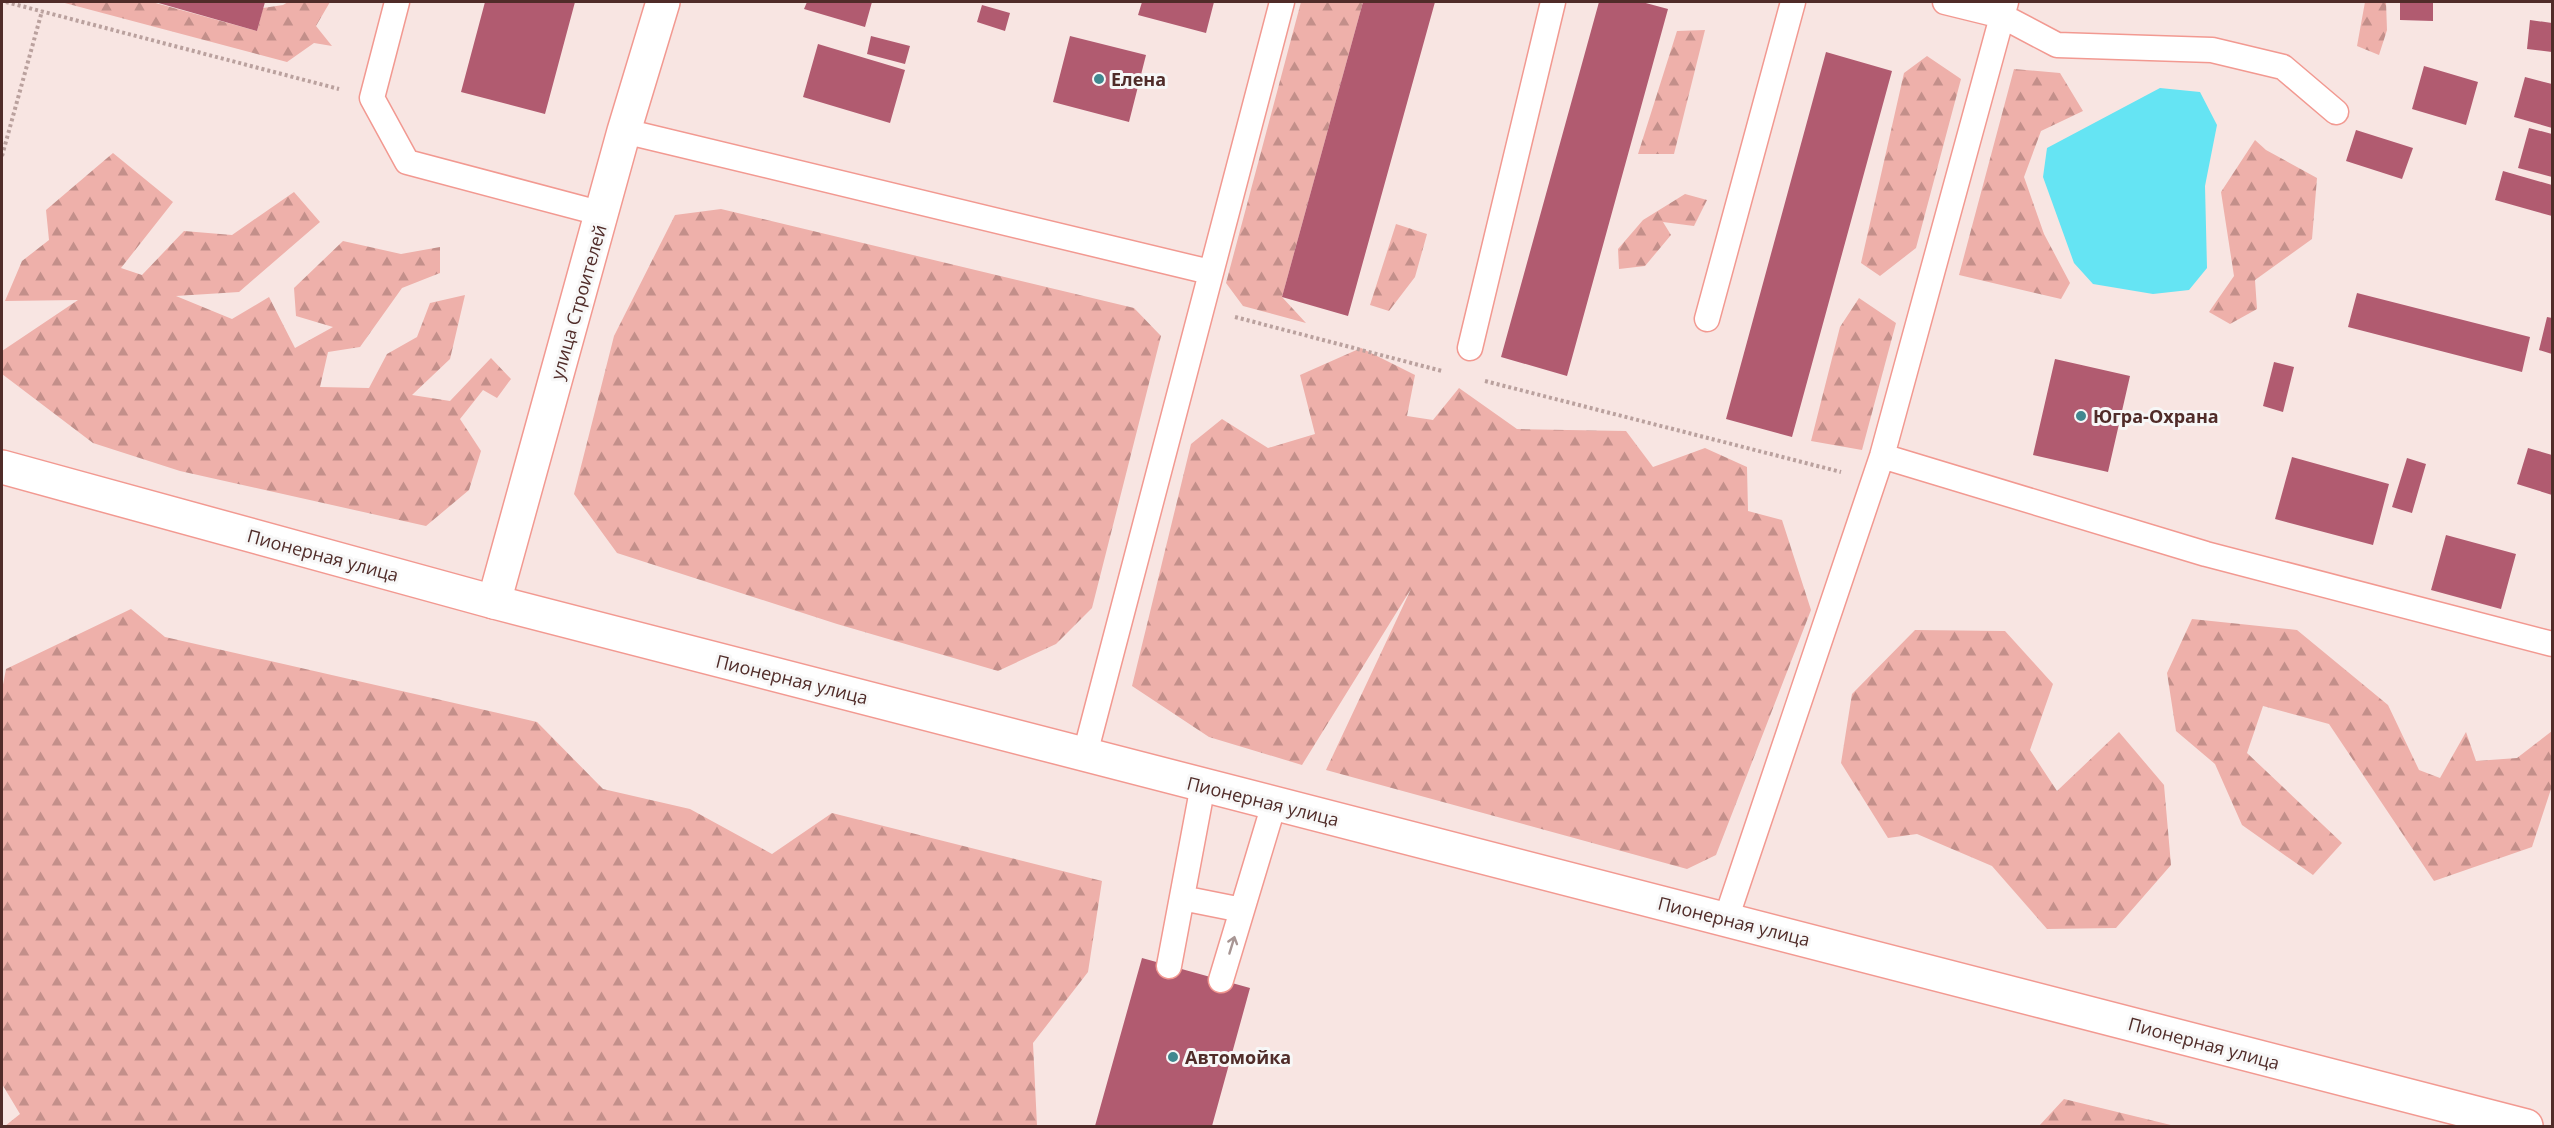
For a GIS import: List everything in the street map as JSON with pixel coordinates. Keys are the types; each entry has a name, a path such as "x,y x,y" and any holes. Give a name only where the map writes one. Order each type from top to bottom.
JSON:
{"main road":[{"name":"улица Строителей","path":"494,602 603,214 624,131 663,2"},
{"name":"Пионерная улица","path":"2,467 494,602 2526,1126"}],"lane":[{"path":"397,2 372,98 407,162 603,214"},
{"path":"1085,754 1282,2"},
{"path":"1470,348 1553,2"},
{"path":"1707,319 1793,2"},
{"path":"1945,2 2004,9 2057,45 2212,50 2283,68 2336,112"},
{"path":"1726,919 1882,456 2004,9"},
{"path":"624,131 1210,272"},
{"path":"1882,456 2206,554 2553,644"},
{"path":"1169,966 1203,785"},
{"path":"1221,980 1274,804"},
{"path":"1182,898 1242,910"}],"path":[{"path":"6,2 372,98"},
{"path":"2,156 42,11"},
{"path":"1201,309 1445,371"},
{"path":"1480,380 1874,481"}],"green space":[{"path":"61,2 152,2 257,31 263,8 288,2 330,2 316,26 332,46 314,43 287,62"},
{"path":"1301,2 1363,2 1282,297 1306,323 1243,306 1226,283"},
{"path":"2365,2 2386,2 2387,30 2379,55 2357,46"},
{"path":"1705,30 1674,154 1638,154 1677,31"},
{"path":"1927,56 1961,79 1916,248 1880,276 1861,263 1904,73"},
{"path":"2014,69 2060,73 2083,111 2041,131 2024,177 2044,234 2070,283 2061,299 1959,275"},
{"path":"2255,140 2266,150 2317,178 2312,239 2255,280 2257,309 2230,324 2209,312 2234,276 2221,192"},
{"path":"113,153 173,202 121,268 142,275 184,231 232,235 294,192 320,222 239,292 176,296 232,319 269,297 295,348 333,327 296,316 294,288 343,241 401,254 440,247 440,273 402,288 360,347 328,352 320,387 369,388 387,354 417,337 430,303 465,295 450,359 412,395 450,401 491,358 511,379 497,398 483,390 460,419 481,451 469,490 426,526 180,471 93,443 2,374 2,351 78,300 5,301 22,261 49,240 46,210"},
{"path":"1685,194 1707,200 1694,226 1663,222 1671,235 1645,266 1619,269 1618,249 1643,220"},
{"path":"721,209 1134,308 1161,336 1092,608 1056,644 998,671 837,624 617,553 574,494 614,336 675,215"},
{"path":"1396,224 1427,234 1415,277 1389,311 1370,305"},
{"path":"1859,298 1896,323 1862,450 1811,441 1840,327"},
{"path":"1361,348 1415,375 1407,416 1433,420 1459,388 1517,429 1626,431 1653,467 1705,448 1747,467 1748,511 1782,520 1811,610 1716,855 1687,869 1326,770 1411,589 1302,765 1209,737 1132,686 1191,444 1222,419 1268,448 1315,434 1300,375"},
{"path":"131,609 165,637 537,722 603,789 690,809 772,854 832,813 1102,881 1088,972 1033,1043 1037,1126 5,1126 20,1114 2,1084 2,690 6,669"},
{"path":"2192,619 2297,630 2388,705 2419,770 2440,778 2466,732 2476,761 2517,758 2552,731 2552,786 2532,847 2434,881 2329,724 2263,706 2247,753 2342,843 2313,875 2242,825 2215,764 2176,731 2167,673"},
{"path":"1915,630 2005,631 2053,684 2030,750 2057,791 2119,732 2164,785 2171,865 2116,928 2047,929 1992,866 1917,834 1888,838 1841,763 1852,694"},
{"path":"2064,1099 2175,1126 2039,1126"}],"water":[{"path":"2160,88 2200,92 2217,125 2205,186 2207,268 2189,290 2153,294 2093,284 2074,263 2043,177 2047,148"}],"building":[{"path":"155,2 265,2 257,31"},
{"path":"485,2 575,2 545,114 461,92"},
{"path":"807,2 872,2 865,27 804,9"},
{"path":"1142,2 1214,2 1206,33 1138,15"},
{"path":"1363,2 1435,2 1348,316 1282,297"},
{"path":"1599,2 1642,2 1668,9 1567,376 1501,357"},
{"path":"2400,2 2433,2 2433,21 2400,20"},
{"path":"982,5 1010,13 1005,31 977,22"},
{"path":"2530,20 2552,23 2552,52 2527,49"},
{"path":"871,36 910,46 905,64 867,54"},
{"name":"Елена","path":"1070,36 1146,55 1129,122 1053,102"},
{"path":"818,44 905,70 890,123 803,97"},
{"path":"1826,52 1892,71 1792,437 1726,419"},
{"path":"2424,66 2478,82 2466,125 2412,109"},
{"path":"2525,77 2552,84 2552,128 2514,117"},
{"path":"2529,128 2552,134 2552,177 2518,168"},
{"path":"2356,130 2413,148 2402,179 2346,161"},
{"path":"2503,171 2552,185 2552,216 2495,200"},
{"path":"2357,293 2530,337 2522,372 2348,327"},
{"path":"2547,317 2552,318 2552,354 2539,350"},
{"name":"Югра-Охрана","path":"2055,359 2130,376 2108,472 2033,455"},
{"path":"2274,362 2294,367 2283,412 2263,406"},
{"path":"2528,448 2552,455 2552,495 2517,484"},
{"path":"2292,457 2389,484 2373,545 2275,519"},
{"path":"2407,458 2426,464 2412,513 2392,507"},
{"path":"2446,535 2516,554 2501,609 2431,590"},
{"name":"Автомойка","path":"1142,958 1250,988 1212,1126 1095,1126"}],"place":[{"name":"Елена","path":"1099,79"},
{"name":"Югра-Охрана","path":"2081,416"},
{"name":"Автомойка","path":"1173,1057"}]}
